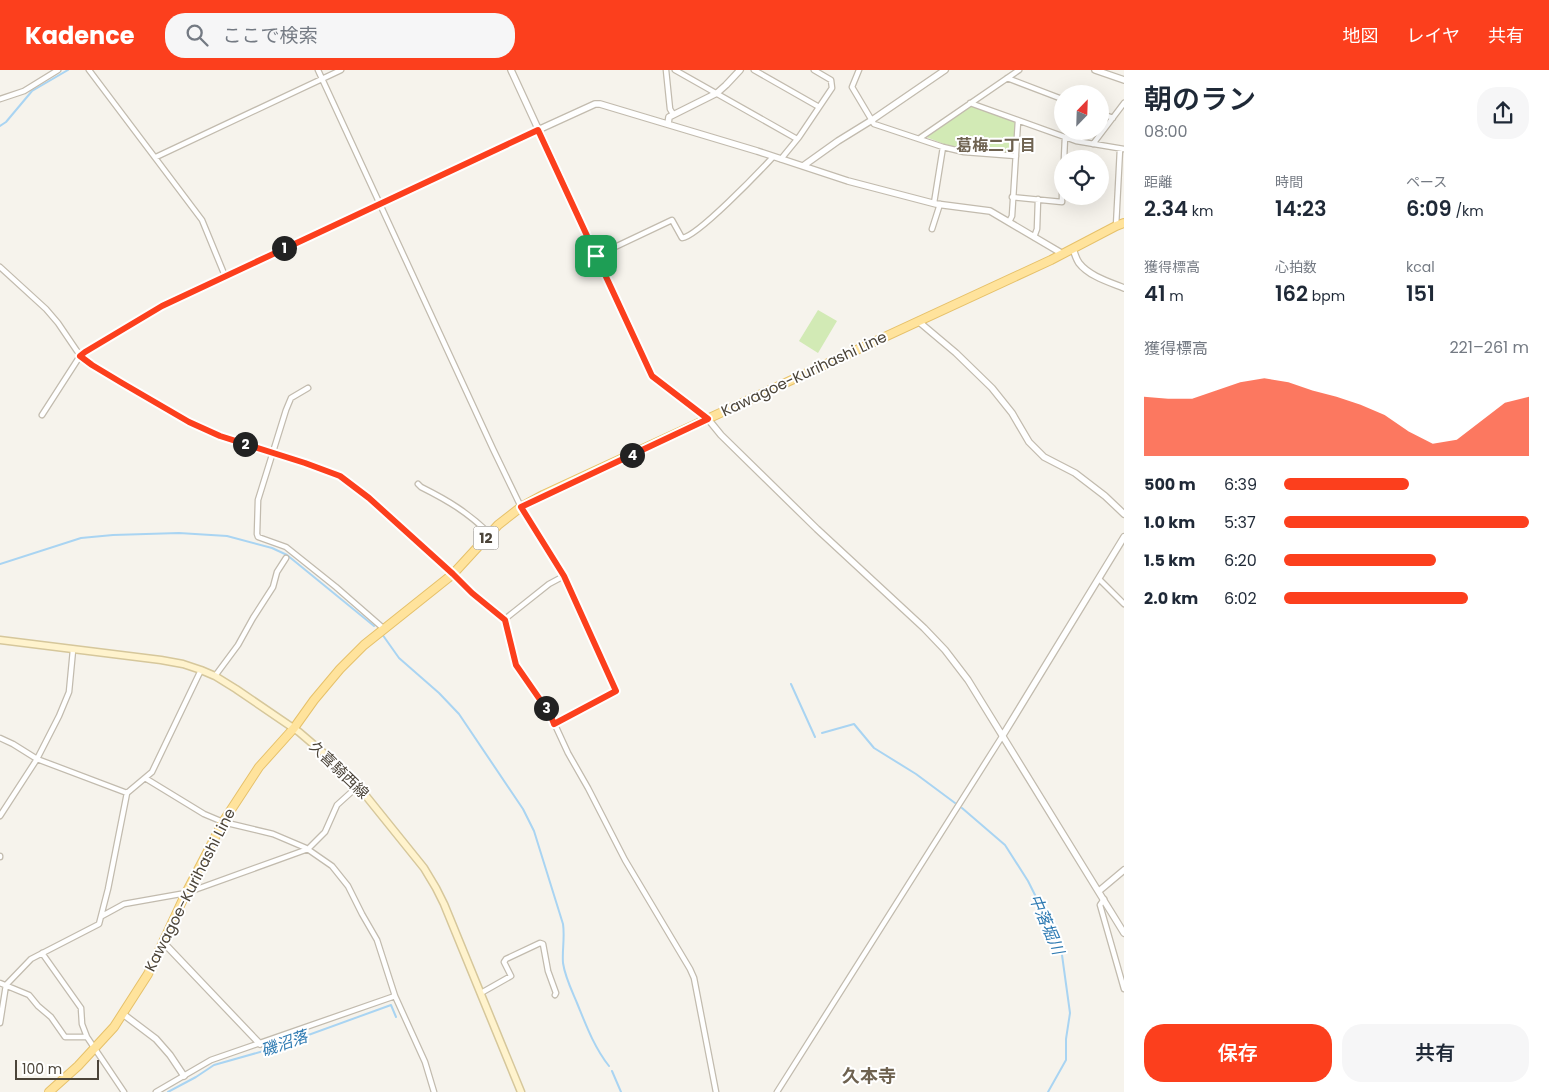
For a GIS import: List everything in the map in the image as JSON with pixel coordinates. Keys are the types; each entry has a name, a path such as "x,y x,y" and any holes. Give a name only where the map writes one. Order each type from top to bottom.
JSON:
{"main road":[{"name":"Kawagoe-Kurihashi Line","path":"49,1092 78,1066 114,1027 123,1014 148,974 186,893 224,822 259,767 294,728 340,669 383,628 453,574 498,525 521,507 1063,254 1124,223"},
{"name":"久喜騎西線","path":"0,640 161,660 201,670 215,676 294,728 324,752 358,786 424,868 444,904 521,1092"}],"street":[{"path":"0,99 24,91 58,70"},
{"path":"89,70 202,220 225,276"},
{"path":"318,70 521,507 564,576 616,691 554,724"},
{"path":"156,157 341,70"},
{"path":"511,70 652,376 708,419 728,442 817,529 924,628 945,650 968,680 1003,735 1124,933"},
{"path":"666,70 672,114"},
{"path":"676,70 797,139"},
{"path":"668,124 669,117 672,114 716,93 740,70"},
{"path":"754,70 819,107"},
{"path":"859,70 852,87 874,124 964,152 1016,156"},
{"path":"803,166 944,70"},
{"path":"920,138 1019,70"},
{"path":"1095,70 1124,80"},
{"path":"781,159 832,88 831,80 817,71"},
{"path":"1007,78 1054,96"},
{"path":"970,103 1054,133"},
{"path":"1093,144 1124,103"},
{"path":"42,415 80,356 155,309 380,203 598,104 848,181 937,204 987,210 1063,254"},
{"path":"1109,116 1113,118"},
{"path":"1009,222 1012,216 1018,121"},
{"path":"1077,140 1122,149 1116,226"},
{"path":"932,229 937,204 943,147"},
{"path":"596,256 672,220 682,238 686,237 741,190 773,157"},
{"path":"1012,197 1054,201"},
{"path":"1034,237 1037,229 1038,199"},
{"path":"1073,249 1083,268 1124,288"},
{"path":"0,267 46,309 80,356 92,365 189,422 220,436 340,476 369,498 472,593 505,620 516,665 550,714 629,867 690,969 694,978 716,1092"},
{"path":"918,321 956,353 992,388 1012,413 1029,442 1044,457 1075,473 1105,496 1124,514"},
{"path":"308,388 291,398 258,500 258,537 286,547 383,628"},
{"path":"418,484 421,488 452,503 473,518 490,534"},
{"path":"778,1092 1003,735 1124,537"},
{"path":"215,676 238,644 273,587 277,572 286,558"},
{"path":"505,620 549,584 564,576"},
{"path":"1100,579 1124,604"},
{"path":"0,816 37,759 59,716 69,692 73,650"},
{"path":"0,1023 6,985 31,959 99,924 127,793 152,772 201,670"},
{"path":"0,738 37,759 127,793"},
{"path":"145,778 204,814 224,822 273,834 308,849 332,866 348,886 378,940 395,996 425,1062 434,1092"},
{"path":"102,916 124,904 186,893 308,849 325,832 337,805 358,786"},
{"path":"1099,891 1124,870"},
{"path":"1104,899 1100,905 1124,989"},
{"path":"163,942 260,1044"},
{"path":"480,993 511,976 504,962 506,959 540,943 543,944 555,995"},
{"path":"42,953 81,1008 82,1024 87,1037 124,1092"},
{"path":"0,983 29,995 38,1006 51,1016 65,1036 87,1037"},
{"path":"156,1092 211,1060 395,996"},
{"path":"123,1014 156,1039 170,1055 184,1076"}],"green space":[{"path":"970,105 1016,122 1013,153 964,149 926,137"},
{"path":"818,310 837,321 818,353 799,341"}],"waterway":[{"path":"0,126 6,122 32,91 68,70"},
{"path":"0,564 81,538 179,533 227,536 272,548 287,555 374,626"},
{"path":"382,634 399,658 439,693 459,714 523,809 534,831 563,924 563,963 567,979 591,1036 609,1066"},
{"path":"791,684 815,737"},
{"name":"中落堀川","path":"822,733 854,724 874,748 916,774 955,803"},
{"name":"中落堀川","path":"962,808 1005,845 1028,881 1056,937 1062,955 1070,1013 1066,1039 1066,1060 1048,1092"},
{"name":"磯沼落","path":"168,1092 214,1065 267,1050 391,1005 396,1017"},
{"path":"612,1071 621,1092"}],"district":[{"name":"葛梅二丁目","path":"996,145"},
{"name":"久本寺","path":"869,1076"}],"route":[{"path":"538,130 596,256 652,376 708,419 521,507 560,568 616,691 554,724 550,714 516,665 505,620 472,593 369,498 340,476 220,436 189,422 80,356 149,312 538,130"}]}
